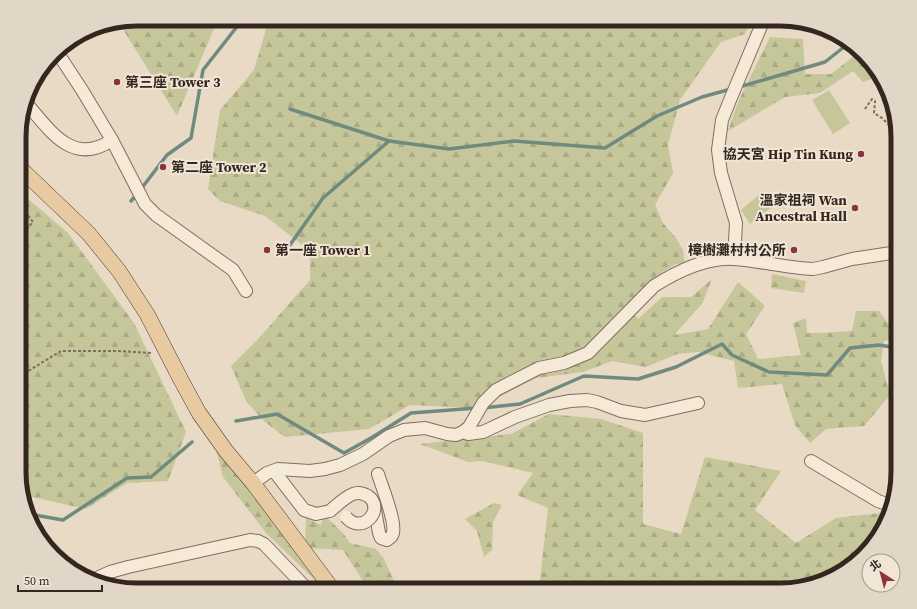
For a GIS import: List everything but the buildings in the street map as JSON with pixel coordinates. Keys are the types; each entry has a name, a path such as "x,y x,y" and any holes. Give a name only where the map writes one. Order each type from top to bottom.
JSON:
{"main road":[{"path":"26,174 104,250 147,314 199,413 226,451 253,483 328,583"}],"street":[{"path":"734,259 736,223 721,173 718,150 722,120 761,26"},
{"path":"61,57 112,140 145,204 156,215 233,270 246,291"},
{"path":"30,108 62,142 71,148 93,150 112,140"},
{"path":"253,483 274,470 283,469 310,471 340,465 363,454 389,436 409,428 425,428 456,435 467,428 483,403 496,390 532,370 544,366 564,363 588,353 649,290 667,278 692,266 708,262 734,259 813,269 823,268 852,259 891,253"},
{"path":"467,428 468,434 483,432 515,417 549,405 570,401 587,400 622,411 645,415 698,403"},
{"path":"811,461 878,501 886,504"},
{"path":"274,470 304,510 316,514 330,511 350,495 353,494 358,493 360,493 363,494 366,495 369,497 371,499 373,502 374,506 374,510 374,513 372,517 365,522 359,524 351,522 346,517 344,503 348,497 354,494 359,493 361,493 367,495 370,498 372,500 373,503 375,511 376,518 381,538 387,540 391,537 393,531 392,520 378,474"},
{"path":"100,576 128,567 250,540 258,541 264,544 301,583"}],"path":[{"path":"865,108 872,99 875,101 874,113 890,126 891,136"},
{"path":"26,213 33,222 26,230"},
{"path":"26,372 61,351 118,351 155,354"}],"green space":[{"path":"215,26 177,116 122,27"},
{"path":"267,26 749,26 745,34 721,42 680,100 668,145 673,173 655,205 663,223 676,238 683,250 685,264 676,264 656,276 628,305 638,319 662,297 691,297 712,279 702,304 674,335 708,329 738,282 765,306 746,334 758,359 801,355 793,323 806,318 807,333 852,331 856,311 879,311 891,327 891,339 884,341 881,361 890,395 864,426 826,429 810,443 795,425 782,384 738,388 734,361 698,352 677,354 646,367 612,361 583,372 536,378 477,408 410,405 369,429 285,437 265,422 246,401 231,366 259,338 310,280 310,251 265,216 220,201 208,189 220,110 254,70"},
{"path":"770,37 803,39 805,74 831,74 854,56 874,78 863,82 853,71 820,93 785,97 728,131 738,102"},
{"path":"829,90 850,123 833,134 812,100"},
{"path":"760,194 771,208 750,224 741,210"},
{"path":"26,197 68,233 134,323 186,432 168,481 127,483 86,509 32,497 30,499 26,472"},
{"path":"772,274 806,281 804,293 771,288"},
{"path":"549,414 601,419 643,433 643,524 681,534 705,457 781,471 755,510 796,543 836,518 881,513 882,514 880,521 868,539 847,560 822,575 794,582 538,583 540,580 548,508 517,495 533,473 482,461 468,462 420,444 511,434"},
{"path":"216,449 237,472 319,583 267,534 223,477"},
{"path":"494,503 502,505 493,522 492,550 484,557 477,531 465,519"},
{"path":"324,515 343,533 350,543 376,549 383,557 395,583 364,583 343,550 305,548 306,518 321,525"}],"waterway":[{"path":"141,189 167,155 191,138 203,70 238,26"},
{"path":"739,87 825,62 844,47"},
{"path":"290,109 389,141 449,149 514,141 605,148 657,116 702,97 731,89"},
{"path":"285,252 323,198 389,141"},
{"path":"131,201 137,194"},
{"path":"483,408 520,404 584,376 638,379 676,367 722,344 732,355 769,372 827,375 850,348 879,345 891,347"},
{"path":"236,421 277,414 344,453 411,413 477,408"},
{"path":"35,515 63,520 127,478 151,477 192,442"}],"place":[{"name":"第三座 Tower 3","path":"117,82"},
{"name":"協天宮 Hip Tin Kung","path":"861,154"},
{"name":"第二座 Tower 2","path":"163,167"},
{"name":"溫家祖祠 Wan Ancestral Hall","path":"855,208"},
{"name":"第一座 Tower 1","path":"267,250"},
{"name":"樟樹灘村村公所","path":"794,250"}]}
